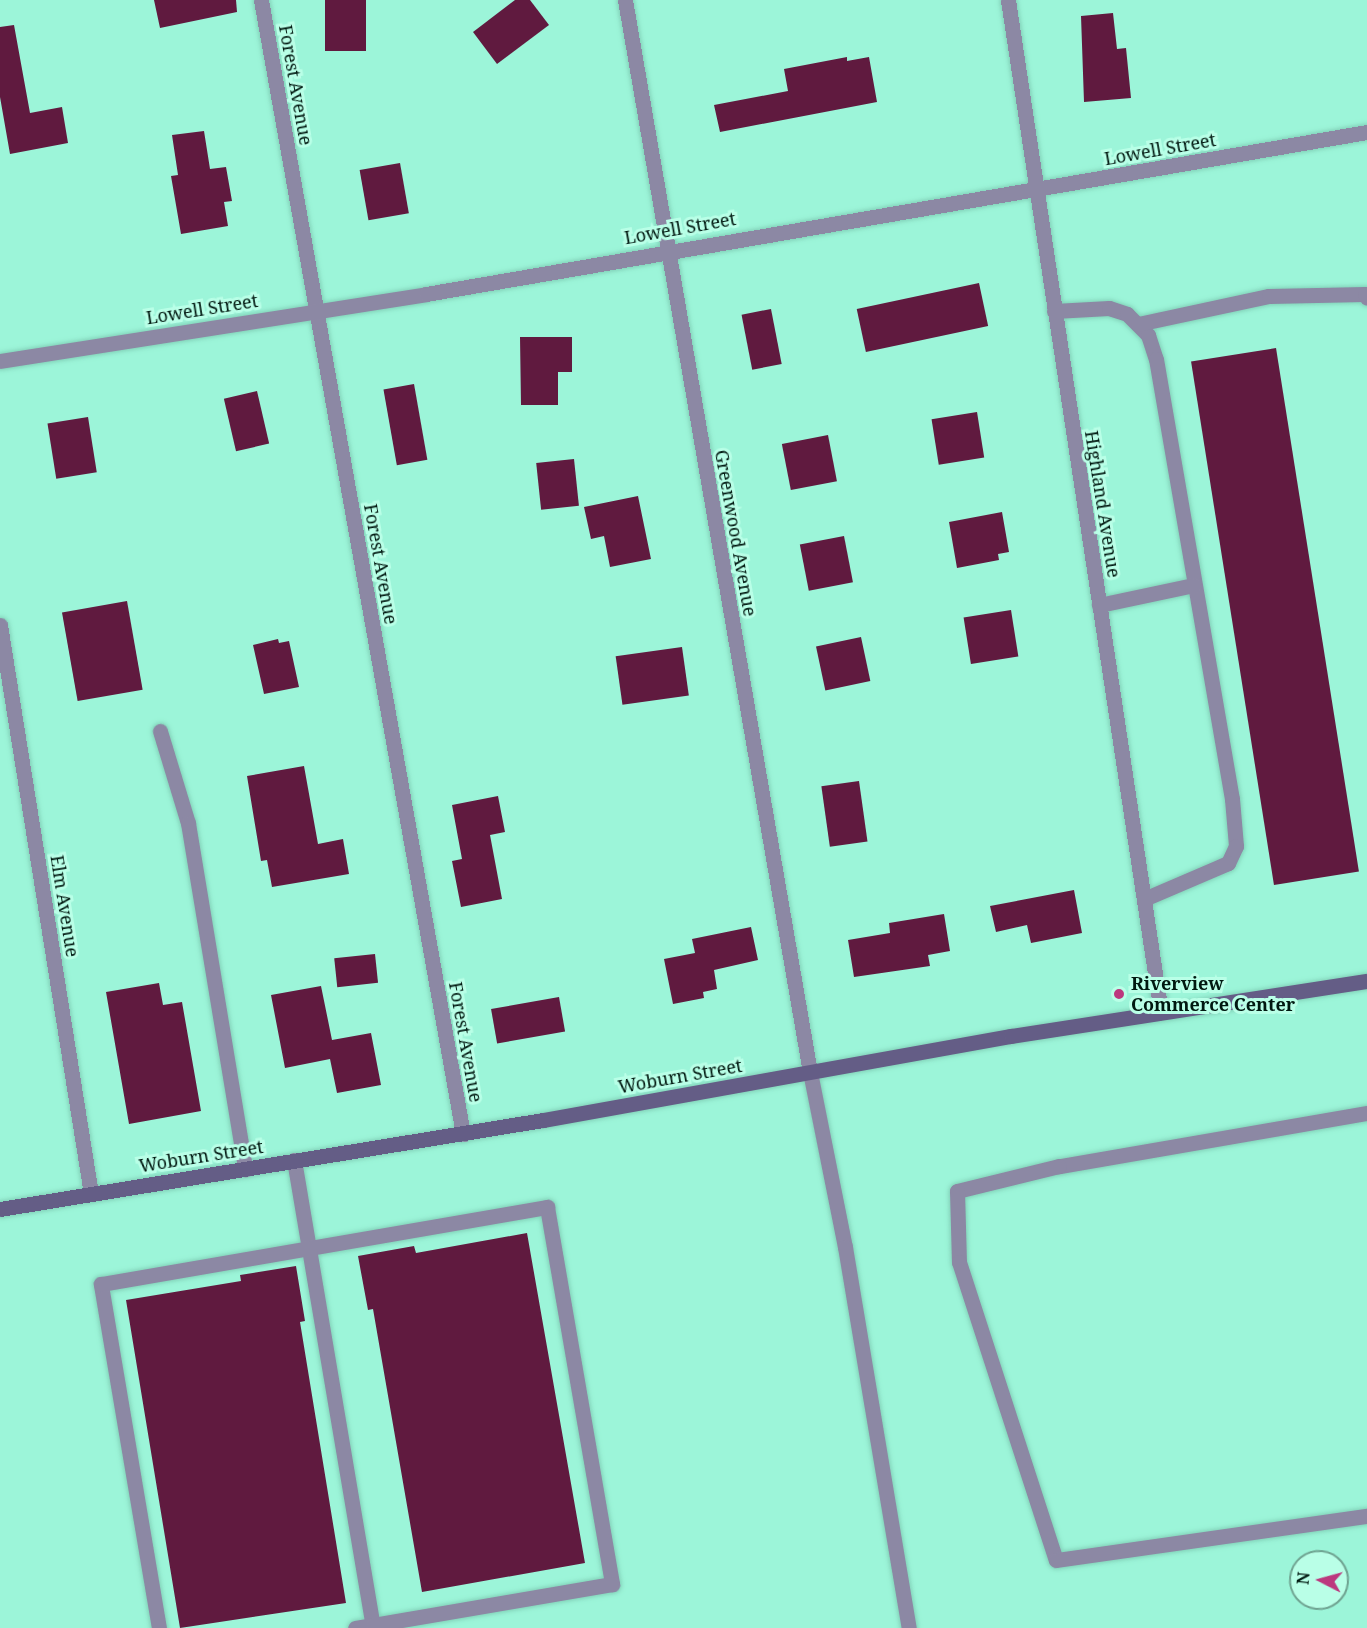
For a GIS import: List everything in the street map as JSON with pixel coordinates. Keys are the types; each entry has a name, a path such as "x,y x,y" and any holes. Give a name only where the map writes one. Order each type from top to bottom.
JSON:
{"main road":[{"name":"Woburn Street","path":"0,1209 463,1134 810,1072 1161,1013 1367,981"}],"street":[{"name":"Forest Avenue","path":"261,0 463,1134"},
{"name":"Greenwood Avenue","path":"625,0 810,1072 909,1628"},
{"name":"Highland Avenue","path":"1008,0 1161,1013"},
{"name":"Lowell Street","path":"0,360 316,311 1367,132"},
{"path":"1138,324 1269,296 1365,294 1367,298"},
{"path":"1054,311 1109,308 1138,324 1156,359 1236,846 1228,863 1144,899"},
{"path":"1099,605 1194,585"},
{"name":"Elm Avenue","path":"0,625 91,1194"},
{"path":"160,731 188,823 245,1169"},
{"path":"1367,1113 1059,1166 957,1191 959,1262 1056,1560 1367,1516"},
{"path":"294,1160 374,1625"},
{"path":"159,1628 101,1284 547,1208 612,1584 355,1628"}],"building":[{"path":"154,0 236,0 237,12 160,28"},
{"path":"325,0 366,0 366,51 325,51"},
{"path":"515,0 530,0 549,25 497,64 473,32"},
{"path":"1113,13 1117,49 1126,48 1131,98 1084,102 1081,16"},
{"path":"14,25 30,113 62,107 68,143 10,154 0,97 0,27"},
{"path":"847,57 847,61 869,57 877,102 720,132 714,105 788,91 784,69"},
{"path":"204,131 210,169 226,167 232,201 224,202 228,226 181,234 171,176 178,175 172,135"},
{"path":"400,163 409,213 368,220 360,170"},
{"path":"979,283 988,326 866,352 857,309"},
{"path":"771,309 782,364 752,370 742,315"},
{"path":"520,337 572,337 572,372 558,372 558,405 521,405"},
{"path":"1276,348 1359,871 1274,885 1191,361"},
{"path":"414,384 427,460 397,465 383,389"},
{"path":"257,391 269,444 236,451 224,399"},
{"path":"977,412 984,457 939,465 932,419"},
{"path":"88,417 97,472 56,479 48,423"},
{"path":"828,435 837,481 791,490 782,444"},
{"path":"574,459 579,506 541,510 536,463"},
{"path":"638,496 651,559 610,567 604,536 591,539 584,507"},
{"path":"1002,512 1009,552 998,554 999,560 957,568 949,522"},
{"path":"844,536 853,582 809,591 800,545"},
{"path":"127,601 143,690 78,701 62,612"},
{"path":"1011,610 1018,656 971,664 964,618"},
{"path":"861,637 870,681 825,691 816,647"},
{"path":"278,639 279,643 289,641 299,687 264,694 253,645"},
{"path":"682,647 689,696 622,705 616,656"},
{"path":"304,766 318,844 343,839 349,874 272,887 267,860 261,861 247,776"},
{"path":"859,781 867,841 830,847 821,786"},
{"path":"498,796 505,832 490,835 502,899 461,907 452,861 462,859 452,805"},
{"path":"1074,890 1082,933 1031,943 1027,925 996,932 990,906"},
{"path":"944,914 950,951 928,955 930,966 854,977 848,940 890,933 889,923"},
{"path":"751,927 758,960 714,970 717,989 703,992 704,998 673,1004 664,959 695,953 692,939"},
{"path":"375,954 378,983 337,987 334,958"},
{"path":"159,983 163,1005 182,1002 201,1111 129,1124 106,992"},
{"path":"321,986 332,1040 371,1033 381,1085 337,1093 330,1059 285,1068 271,995"},
{"path":"559,997 565,1031 497,1043 491,1009"},
{"path":"527,1233 585,1563 422,1592 373,1309 368,1310 358,1256 414,1246 416,1253"},
{"path":"296,1266 305,1321 300,1322 346,1603 180,1628 126,1300 241,1281 240,1275"}],"place":[{"name":"Riverview Commerce Center","path":"1119,994"}]}
